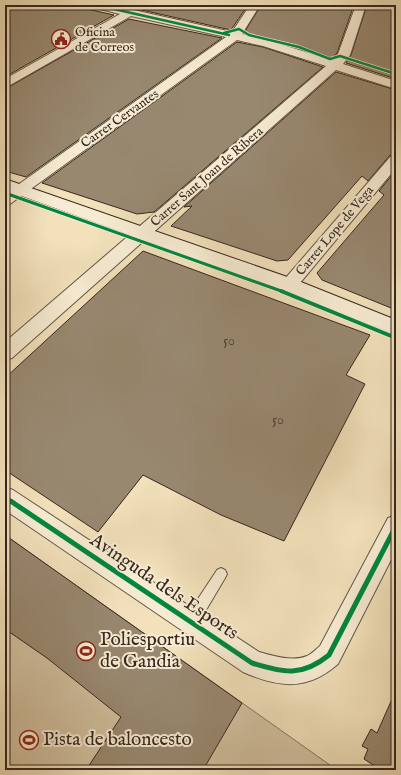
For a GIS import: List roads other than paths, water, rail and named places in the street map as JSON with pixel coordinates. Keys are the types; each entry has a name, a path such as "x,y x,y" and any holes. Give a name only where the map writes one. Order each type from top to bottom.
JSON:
{"street":[{"path":"96,5 126,9 277,46 336,64 396,85"},
{"path":"235,36 255,5"},
{"name":"Carrer Sant Joan de Ribera","path":"5,353 336,64 343,57 361,5"},
{"path":"5,84 126,9"},
{"name":"Carrer Cervantes","path":"5,201 13,187 235,36"},
{"name":"Carrer Lope de Vega","path":"289,285 396,158"},
{"path":"13,187 145,232 289,285 396,328"},
{"name":"Avinguda dels Esports","path":"5,497 252,663 272,670 286,671 316,666 329,655 396,526"}],"lane":[{"path":"191,622 221,574"}],"place":[{"name":"Oficina de Correos","path":"61,39"},
{"name":"Poliesportiu de Gandia","path":"86,651"},
{"name":"Pista de baloncesto","path":"29,740"}]}
